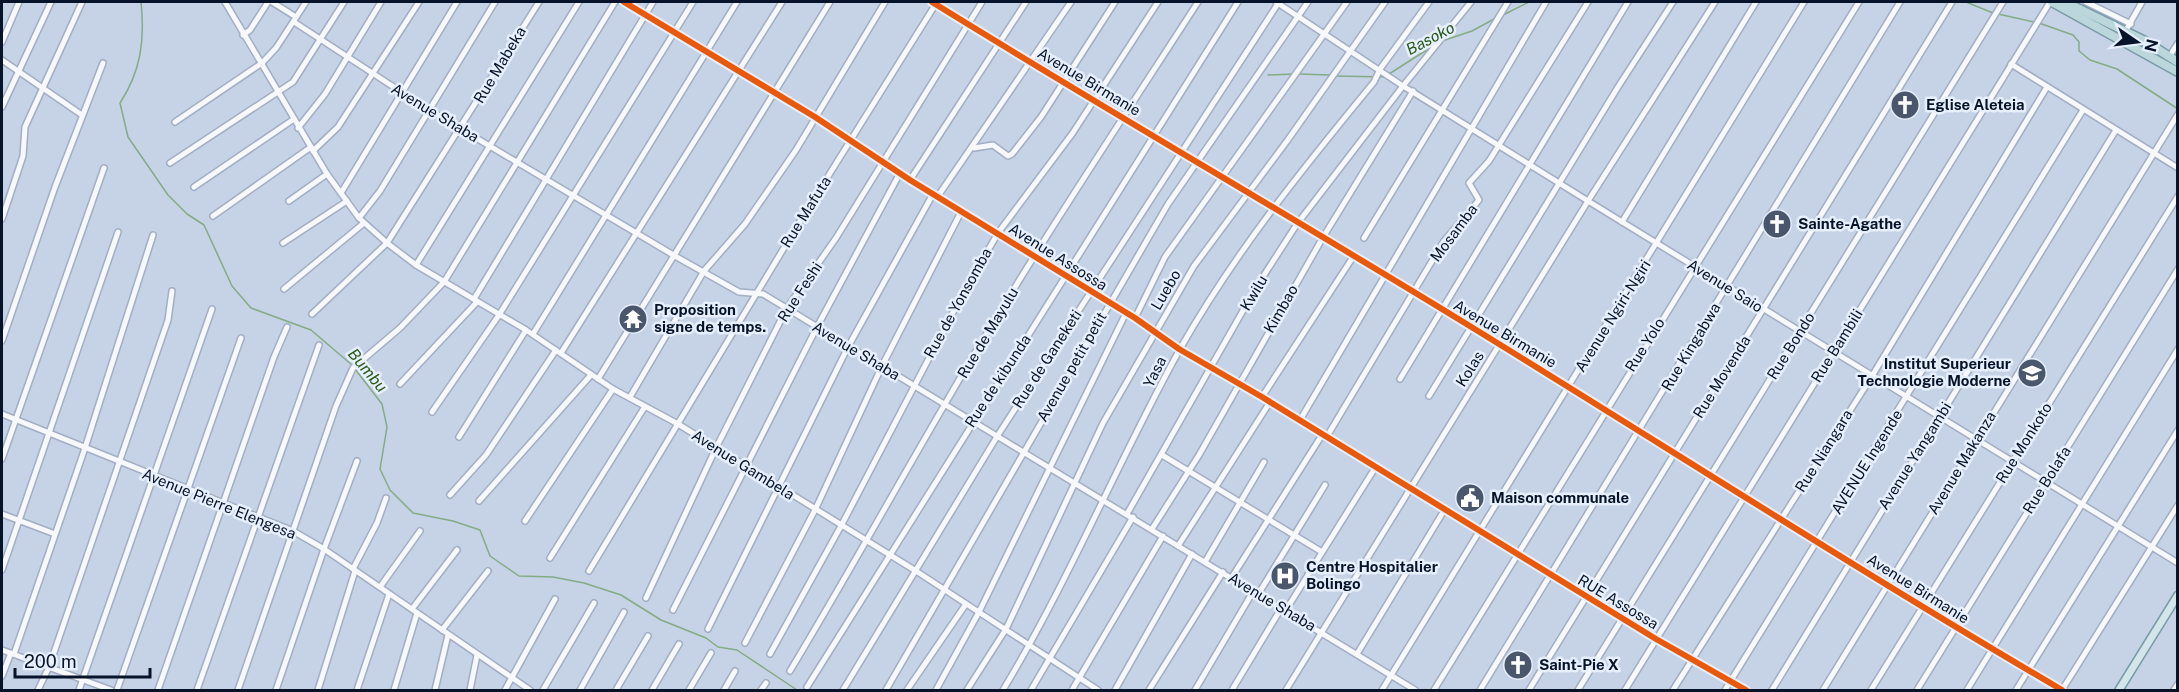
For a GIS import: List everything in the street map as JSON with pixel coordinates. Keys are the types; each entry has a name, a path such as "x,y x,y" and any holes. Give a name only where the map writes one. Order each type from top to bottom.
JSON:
{"highway":[{"path":"2051,2 2170,60"},
{"path":"2065,2 2125,32 2170,60 2178,72"}],"main road":[{"path":"2119,690 2178,595"}],"street":[{"path":"2,42 19,2"},
{"path":"2,107 51,2"},
{"path":"2,219 22,156 24,131 82,2"},
{"path":"243,35 250,30 270,2"},
{"name":"Avenue Shaba","path":"270,2 347,58 429,110 739,292 758,292 787,308 1416,690"},
{"path":"175,122 262,63 306,2"},
{"path":"170,163 295,79 344,2"},
{"path":"298,128 325,94 381,2"},
{"path":"213,216 312,149 338,127 374,75 419,2"},
{"path":"341,193 457,2"},
{"path":"284,289 361,220 495,2"},
{"name":"Rue Mabeka","path":"312,314 387,243 539,2"},
{"path":"416,265 579,2"},
{"path":"238,690 336,406 355,367 400,328 444,282 615,2"},
{"name":"Avenue Assossa","path":"624,2 815,117 910,180 1135,318 1180,350 1239,383 1480,531"},
{"path":"400,384 476,301 545,177 653,2"},
{"path":"432,412 499,315 693,2"},
{"path":"532,334 736,2"},
{"path":"450,495 486,455 559,352 638,233 782,2"},
{"path":"598,379 830,2"},
{"path":"630,398 704,272 745,224 815,117 885,2"},
{"name":"Avenue Birmanie","path":"935,2 1297,224 1570,387 1711,476 2062,690"},
{"name":"Rue Mafuta","path":"589,571 935,2"},
{"name":"Rue Feshi","path":"646,598 716,448 787,308 836,237 982,2"},
{"path":"910,180 1026,2"},
{"path":"708,629 848,347 936,195 974,148 1071,2"},
{"path":"974,148 993,145 1008,156 1012,154 1064,81 1115,2"},
{"name":"Rue de Yonsomba","path":"770,654 841,526 913,385 998,233 1095,100 1158,2"},
{"name":"Rue de Mayulu","path":"790,671 868,542 945,404 1034,257 1198,2"},
{"name":"Rue de kibunda","path":"807,687 888,554 1238,2"},
{"name":"Avenue Saio","path":"1278,2 1403,86 2178,563"},
{"name":"Rue de Ganeketi","path":"843,690 998,435 1278,2"},
{"name":"Avenue petit petit","path":"886,690 1109,303 1197,161 1308,2"},
{"path":"1135,318 1165,257 1347,2"},
{"name":"Luebo","path":"967,690 1006,629 1103,423 1194,266 1385,2"},
{"name":"Yasa","path":"1030,646 1180,350 1231,267 1272,207 1374,82 1429,2"},
{"name":"Kwilu","path":"1031,690 1050,660 1257,286 1297,224 1471,2"},
{"path":"1364,238 1508,2"},
{"path":"1300,420 1387,276 1546,2"},
{"name":"Mosamba","path":"1232,577 1324,437 1444,241 1479,200 1469,183 1489,161 1588,2"},
{"path":"1400,379 1628,2"},
{"path":"1429,396 1470,326 1673,2"},
{"name":"Kolas","path":"1286,690 1588,201 1715,2"},
{"path":"1622,222 1756,2"},
{"name":"Avenue Ngiri-Ngiri","path":"1382,690 1570,387 1804,2"},
{"name":"Rue Yolo","path":"1434,690 1605,409 1859,2"},
{"name":"Rue Kingabwa","path":"1480,690 1900,2"},
{"name":"Rue Movenda","path":"1529,690 1952,2"},
{"name":"Rue Bondo","path":"1578,690 1624,619 2003,2"},
{"name":"Rue Bambili","path":"1625,690 2051,2"},
{"path":"2086,2 2131,24"},
{"path":"2098,8 2101,2"},
{"path":"2125,32 2142,2"},
{"name":"Avenue Gambela","path":"227,3 243,35 327,174 361,220 387,243 416,265 526,330 613,389 644,408 678,424 916,571 1098,690"},
{"path":"2170,60 2178,43"},
{"path":"2,60 82,115"},
{"path":"2,342 82,115 103,63"},
{"path":"2011,64 2178,168"},
{"name":"Rue Niangara","path":"1673,690 1872,376 2047,87"},
{"name":"Kimbao","path":"1152,529 1189,471 1322,239 1413,91"},
{"name":"AVENUE Ingende","path":"1725,690 2083,110"},
{"name":"Avenue Makanza","path":"1823,690 2178,114"},
{"path":"194,187 294,119"},
{"name":"Avenue Yangambi","path":"1772,690 2116,130"},
{"path":"2,459 104,168"},
{"path":"673,610 817,327 900,173"},
{"path":"289,201 327,174"},
{"name":"Rue Monkoto","path":"1871,690 2178,196"},
{"path":"283,243 347,201"},
{"path":"745,642 815,510 882,366 961,212"},
{"path":"2,570 118,232"},
{"path":"2,676 13,654 86,448 153,235"},
{"path":"1262,397 1353,257"},
{"name":"Rue Bolafa","path":"1917,690 2178,269"},
{"path":"38,690 49,667 168,320 172,291"},
{"path":"79,690 212,309"},
{"path":"936,690 979,612 1126,313"},
{"path":"158,690 274,357 287,327"},
{"path":"459,437 526,330"},
{"path":"117,690 241,338"},
{"path":"197,690 319,345"},
{"path":"1967,690 2178,349"},
{"path":"479,501 591,375"},
{"path":"525,521 613,389"},
{"path":"1178,546 1214,486 1270,402"},
{"path":"550,558 644,408"},
{"name":"Avenue Pierre Elengesa","path":"2,414 153,477 293,531 324,549 530,690"},
{"path":"2016,690 2178,430"},
{"path":"1162,454 1322,552"},
{"path":"276,690 357,460"},
{"path":"1205,562 1264,462"},
{"path":"1232,690 1375,468"},
{"path":"1194,690 1325,485"},
{"path":"318,690 354,570 377,523 386,498"},
{"path":"2062,690 2178,505"},
{"path":"1357,654 1445,509"},
{"path":"2,514 55,534"},
{"path":"380,587 420,531"},
{"name":"RUE Assossa","path":"1480,531 1656,639 1746,690"},
{"path":"1072,690 1163,536"},
{"path":"394,690 414,611 457,550"},
{"path":"1115,690 1192,554"},
{"path":"442,630 488,571"},
{"path":"1149,690 1223,572"},
{"path":"357,690 389,594"},
{"path":"505,690 555,599"},
{"path":"543,690 594,603"},
{"path":"907,690 966,604"},
{"path":"580,690 624,612"},
{"path":"435,690 448,635"},
{"path":"616,690 648,636"},
{"path":"652,690 679,644"},
{"path":"1003,690 1030,646"},
{"path":"2,650 111,690"},
{"path":"689,690 711,653"},
{"path":"470,690 477,655"},
{"path":"724,690 735,671"},
{"path":"761,690 766,683"},
{"path":"2174,690 2178,684"}],"waterway":[{"name":"Bumbu","path":"141,2 140,55 133,79 120,103 128,137 168,195 187,214 204,225 232,286 251,308 311,330 352,365"},
{"name":"Basoko","path":"1503,15 1529,2"},
{"name":"Basoko","path":"1966,2 1993,13"},
{"name":"Basoko","path":"1998,14 2034,22"},
{"name":"Basoko","path":"1442,41 1472,31 1496,18"},
{"name":"Basoko","path":"2039,23 2073,35 2079,42 2079,51 2090,60 2117,69 2178,109"},
{"name":"Basoko","path":"1389,74 1433,46"},
{"name":"Basoko","path":"1268,75 1294,74"},
{"name":"Basoko","path":"1298,74 1330,75"},
{"name":"Basoko","path":"1334,76 1386,77"},
{"name":"Bumbu","path":"355,369 382,404 387,427 380,469 390,490 413,513 453,521 480,530 490,556 519,576 553,577 584,583 621,595 661,620 706,638 718,647 737,650 797,690"}],"cycle path":[{"path":"624,2 815,117 910,180 1135,318 1179,349 1262,397 1656,639 1746,690"},
{"path":"932,2 1406,287 2062,690"}],"place":[{"name":"Eglise Aleteia","path":"1905,105"},
{"name":"Sainte-Agathe","path":"1777,224"},
{"name":"Proposition signe de temps.","path":"633,319"},
{"name":"Institut Superieur Technologie Moderne","path":"2032,373"},
{"name":"Maison communale","path":"1470,498"},
{"name":"Centre Hospitalier Bolingo","path":"1285,576"},
{"name":"Saint-Pie X","path":"1518,665"}]}
